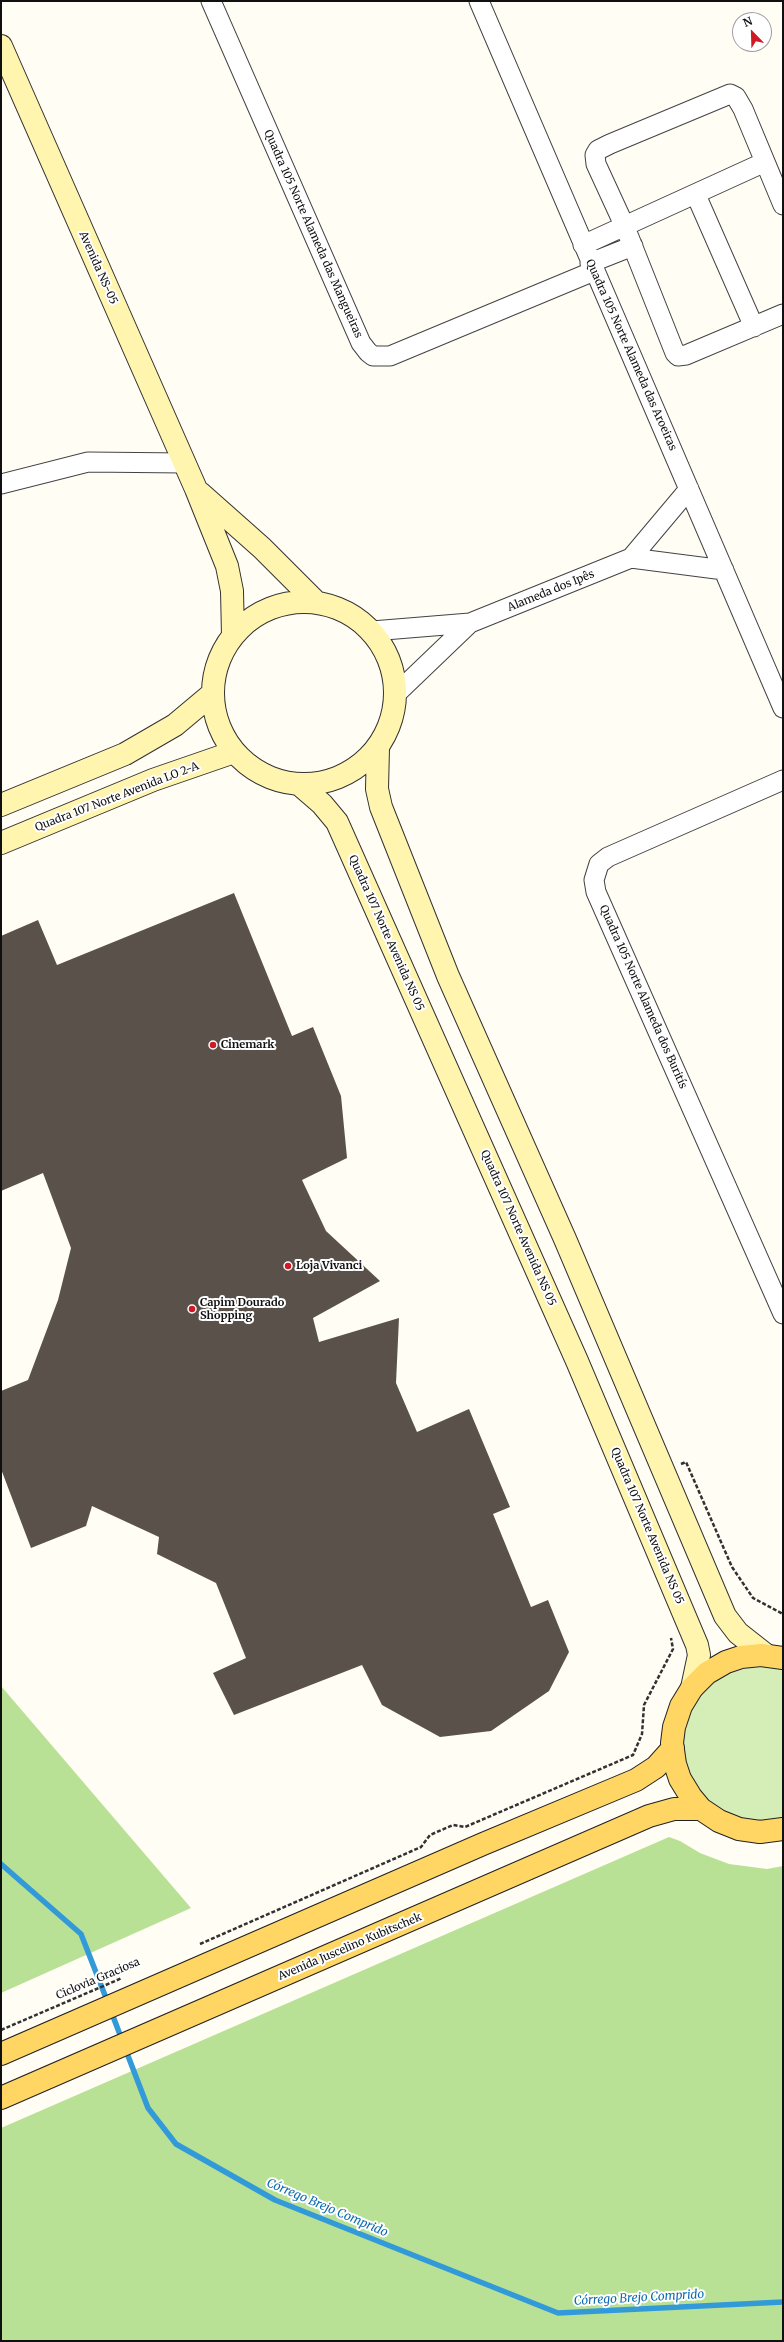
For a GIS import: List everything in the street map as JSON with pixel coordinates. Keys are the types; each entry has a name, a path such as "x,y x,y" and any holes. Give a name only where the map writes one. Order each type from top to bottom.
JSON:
{"main road":[{"path":"774,1656 746,1656 726,1662 707,1673 692,1688 677,1716 673,1748 674,1764 680,1779 688,1793 701,1809 719,1821 739,1829 766,1832 783,1829"},
{"path":"1,2054 161,1986 483,1844 636,1780 656,1767 673,1748"},
{"name":"Avenida Juscelino Kubitschek","path":"1,2098 649,1816 674,1809 701,1809"}],"street":[{"name":"Quadra 105 Norte Alameda das Mangueiras","path":"211,1 360,343 373,356 390,356 592,267 633,246"},
{"name":"Quadra 105 Norte Alameda das Aroeiras","path":"480,1 592,267 690,489 783,708"},
{"name":"Avenida NS-05","path":"1,46 196,489"},
{"path":"783,204 743,109 736,97 730,94 610,144 598,150 595,155 596,164 625,227 675,353 678,356 686,356 783,314"},
{"path":"583,245 696,195 765,162"},
{"path":"696,195 754,327"},
{"path":"1,484 88,462 184,463"},
{"path":"196,489 262,548 317,602"},
{"path":"196,489 227,566 232,590 233,636"},
{"name":"Alameda dos Ipês","path":"372,631 470,623 631,558 690,489"},
{"name":"Alameda dos Ipês","path":"631,558 724,570"},
{"path":"317,602 347,612 372,631 386,649 394,670 397,693 392,722 378,748 344,776 300,785 275,780 252,769 234,752 218,725 212,694 218,663 233,636 257,615 264,612 286,604 317,602"},
{"name":"Alameda dos Ipês","path":"397,693 470,623"},
{"path":"1,805 125,754 175,725 212,694"},
{"path":"378,748 377,789 381,807 445,969 565,1239 725,1616 738,1633 774,1656"},
{"name":"Quadra 107 Norte Avenida LO 2-A","path":"1,843 154,780 234,752"},
{"name":"Quadra 105 Norte Alameda dos Buritís","path":"783,780 608,857 599,864 594,880 596,892 783,1314"},
{"name":"Quadra 107 Norte Avenida NS 05","path":"300,785 322,804 336,822 577,1361 697,1645 699,1655 692,1688"}],"path":[{"path":"663,1471 686,1462 732,1567 753,1598 783,1614"},
{"path":"195,1946 421,1847 430,1835 453,1825 465,1827 633,1756 642,1734 644,1705 673,1649 670,1632"},
{"name":"Ciclovia Graciosa","path":"1,2030 123,1977"}],"green space":[{"path":"762,1667 783,1670 783,1820 769,1823 734,1819 699,1794 684,1763 683,1734 688,1714 700,1696 709,1686 727,1674 748,1668"},
{"path":"1,1686 191,1908 1,1993"},
{"path":"669,1837 680,1841 700,1853 729,1864 767,1869 783,1866 783,2341 1,2341 1,2128"}],"building":[{"name":"Capim Dourado Shopping","path":"234,893 292,1036 313,1027 341,1096 347,1158 302,1180 326,1231 380,1281 313,1318 319,1342 399,1318 396,1383 417,1432 469,1409 510,1507 493,1514 531,1607 548,1600 569,1652 549,1691 491,1731 440,1737 382,1705 362,1665 234,1715 213,1673 246,1658 216,1583 157,1554 159,1537 92,1506 86,1526 31,1548 1,1469 1,1391 28,1380 58,1300 71,1248 43,1173 1,1191 1,936 38,920 57,965"}],"waterway":[{"name":"Córrego Brejo Comprido","path":"1,1864 81,1934 108,2003"},
{"name":"Córrego Brejo Comprido","path":"111,2011 122,2040"},
{"name":"Córrego Brejo Comprido","path":"125,2048 148,2108 176,2144 275,2200 558,2313 783,2302"}],"place":[{"name":"Cinemark","path":"213,1045"},
{"name":"Loja Vivanci","path":"288,1266"},
{"name":"Capim Dourado Shopping","path":"192,1309"}]}
